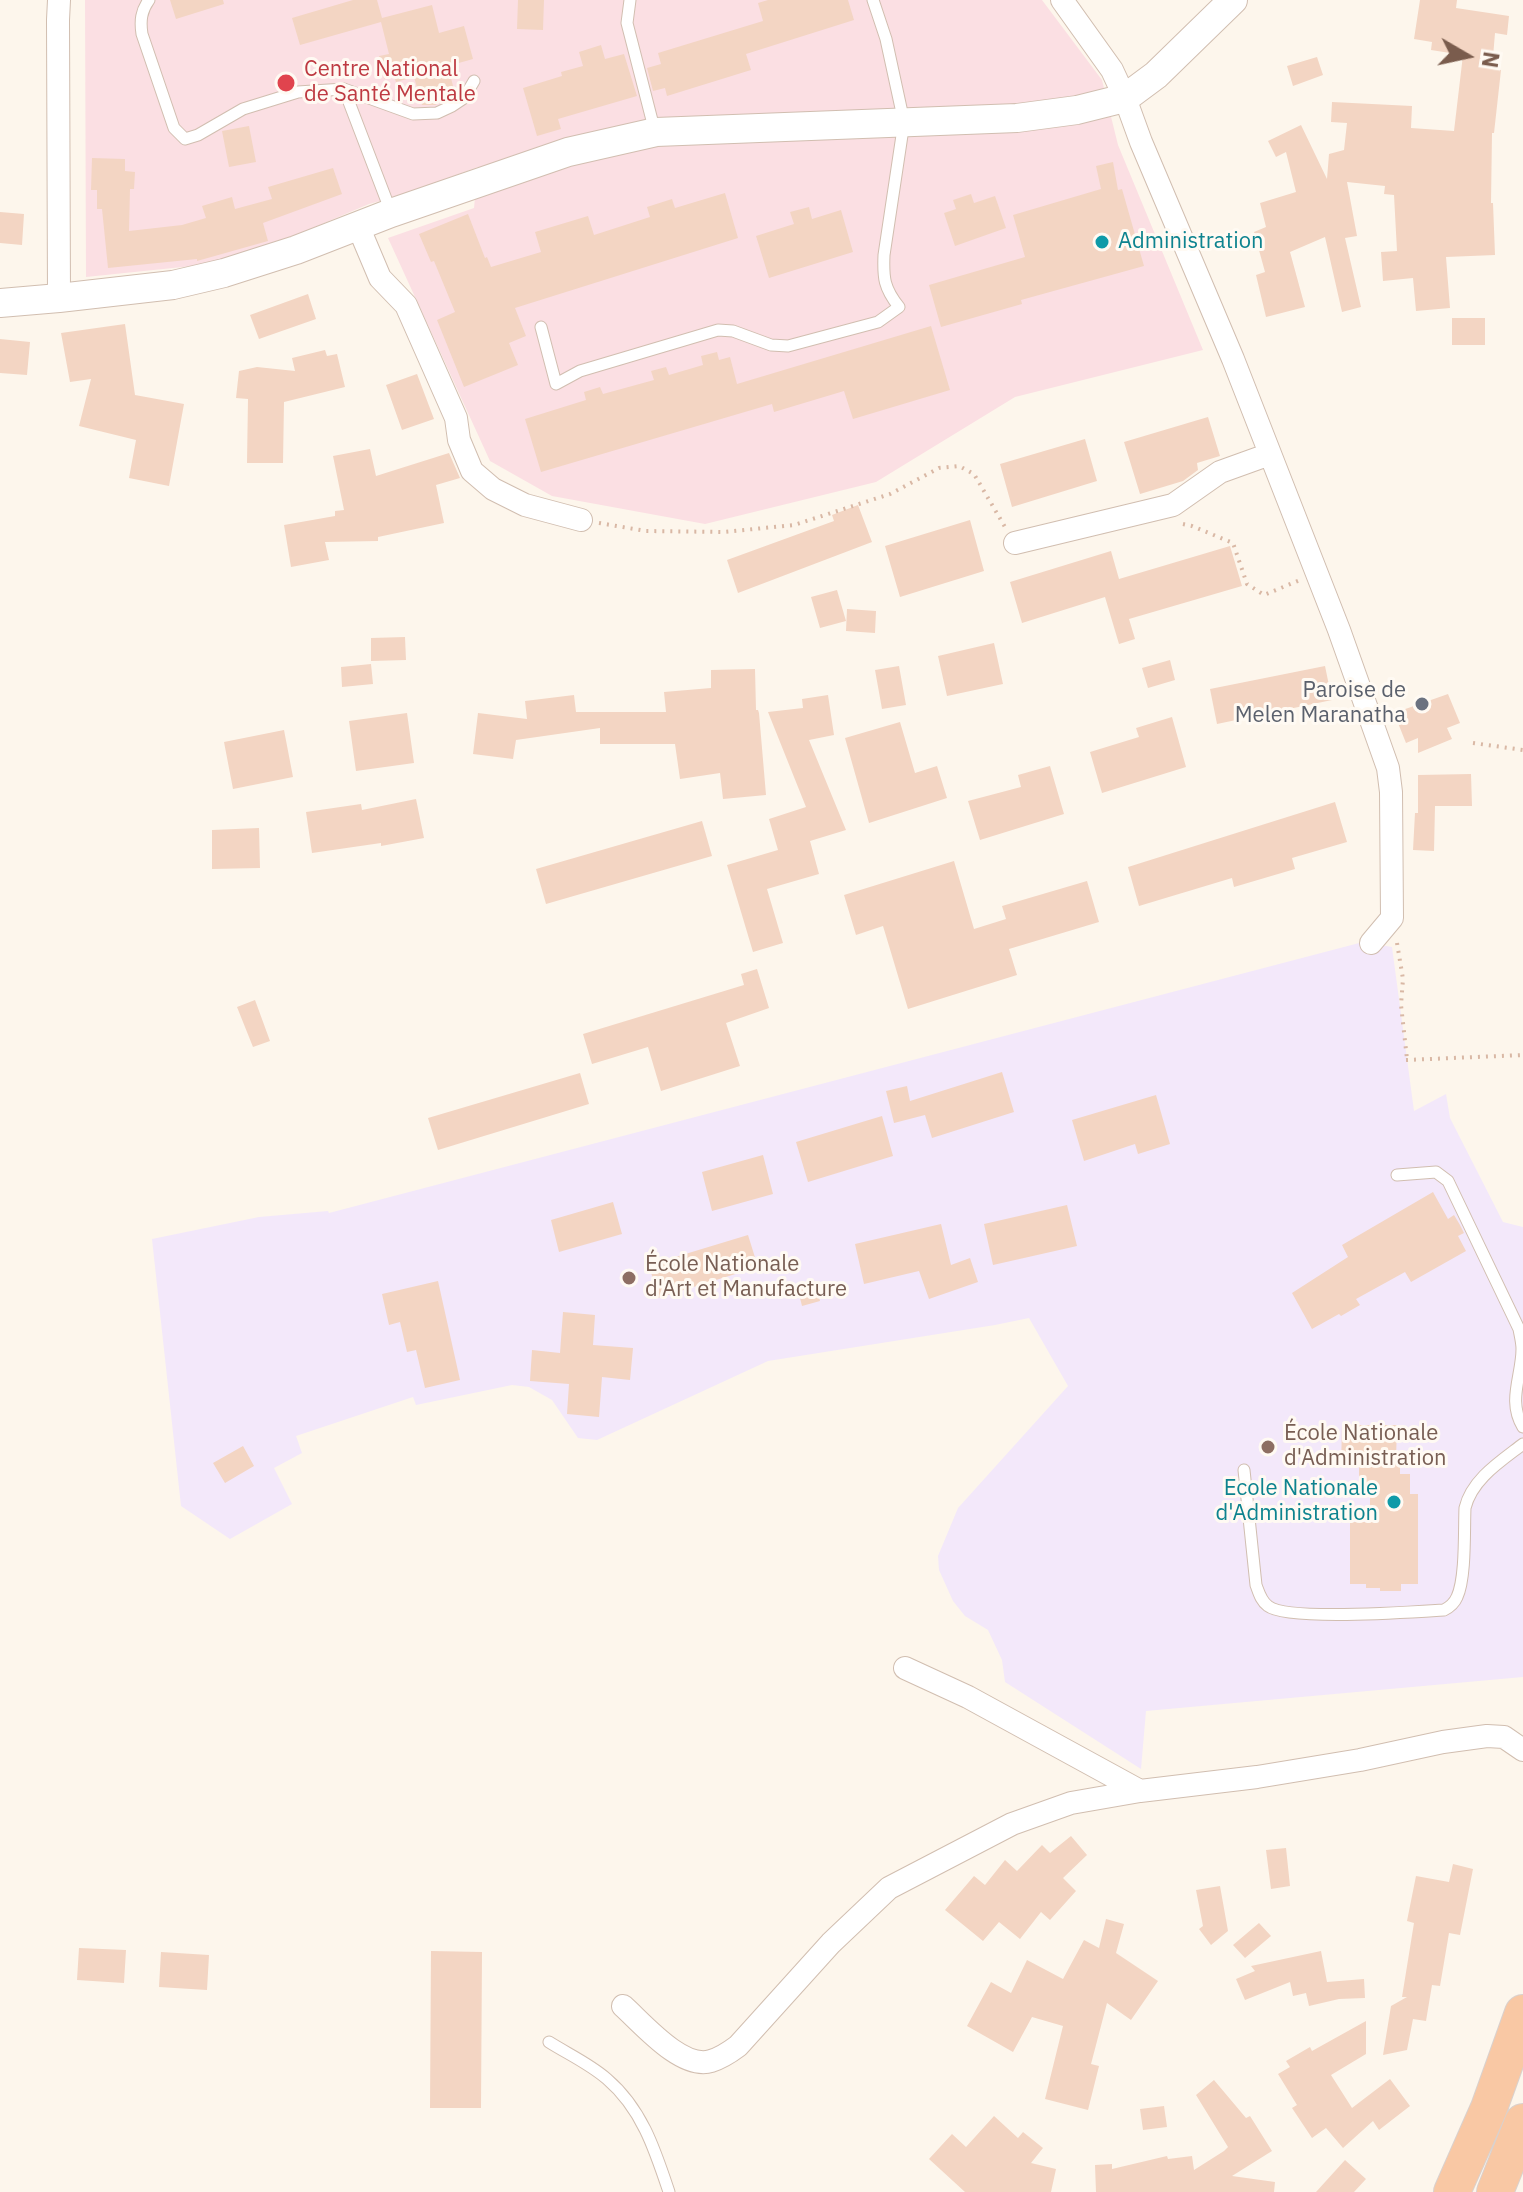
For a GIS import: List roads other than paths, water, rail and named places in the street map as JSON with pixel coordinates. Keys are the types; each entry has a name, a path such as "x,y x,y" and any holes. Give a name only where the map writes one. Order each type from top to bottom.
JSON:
{"highway":[{"path":"1452,2192 1489,2108 1523,2013"},
{"path":"1495,2192 1523,2122"}],"street":[{"path":"59,0 59,298"},
{"path":"1062,0 1112,70 1125,98 1233,359 1317,573 1388,768 1392,918 1371,943"},
{"path":"0,303 173,285 224,273 568,152 656,132 1049,115 1077,110 1125,98 1156,75 1233,0"},
{"path":"358,226 380,278 406,305 456,418 459,440 472,471 493,489 525,505 581,520"},
{"path":"1015,543 1173,505 1220,472 1270,454"},
{"path":"905,1668 968,1697 1140,1791"},
{"path":"623,2006 678,2055 692,2062 708,2062 738,2046 831,1943 889,1888 1012,1824 1071,1803 1257,1777 1443,1742 1504,1737 1523,1750"}],"lane":[{"path":"149,0 140,20 142,34 174,128 185,139 198,135 243,109 298,92 344,89 413,114 437,113 464,98 474,81"},
{"path":"630,0 627,23 656,132"},
{"path":"541,327 556,384 580,371 718,330 733,331 771,345 788,346 878,322 899,307 887,292 883,274 904,122 886,39 873,0"},
{"path":"344,89 391,213"},
{"path":"1397,1175 1436,1172 1448,1181 1519,1329 1522,1349 1515,1386 1516,1412 1523,1427"},
{"path":"1244,1470 1256,1585 1261,1599 1269,1608 1309,1615 1444,1610 1457,1597 1461,1584 1468,1497 1483,1476 1523,1444"},
{"path":"549,2042 606,2078 638,2114 653,2144 669,2192"}],"place":[{"name":"Centre National de Santé Mentale","path":"286,83"},
{"name":"Administration","path":"1102,242"},
{"name":"Paroise de Melen Maranatha","path":"1422,704"},
{"name":"École Nationale d'Art et Manufacture","path":"629,1278"},
{"name":"École Nationale d'Administration","path":"1268,1447"},
{"name":"Ecole Nationale d'Administration","path":"1394,1502"}]}
